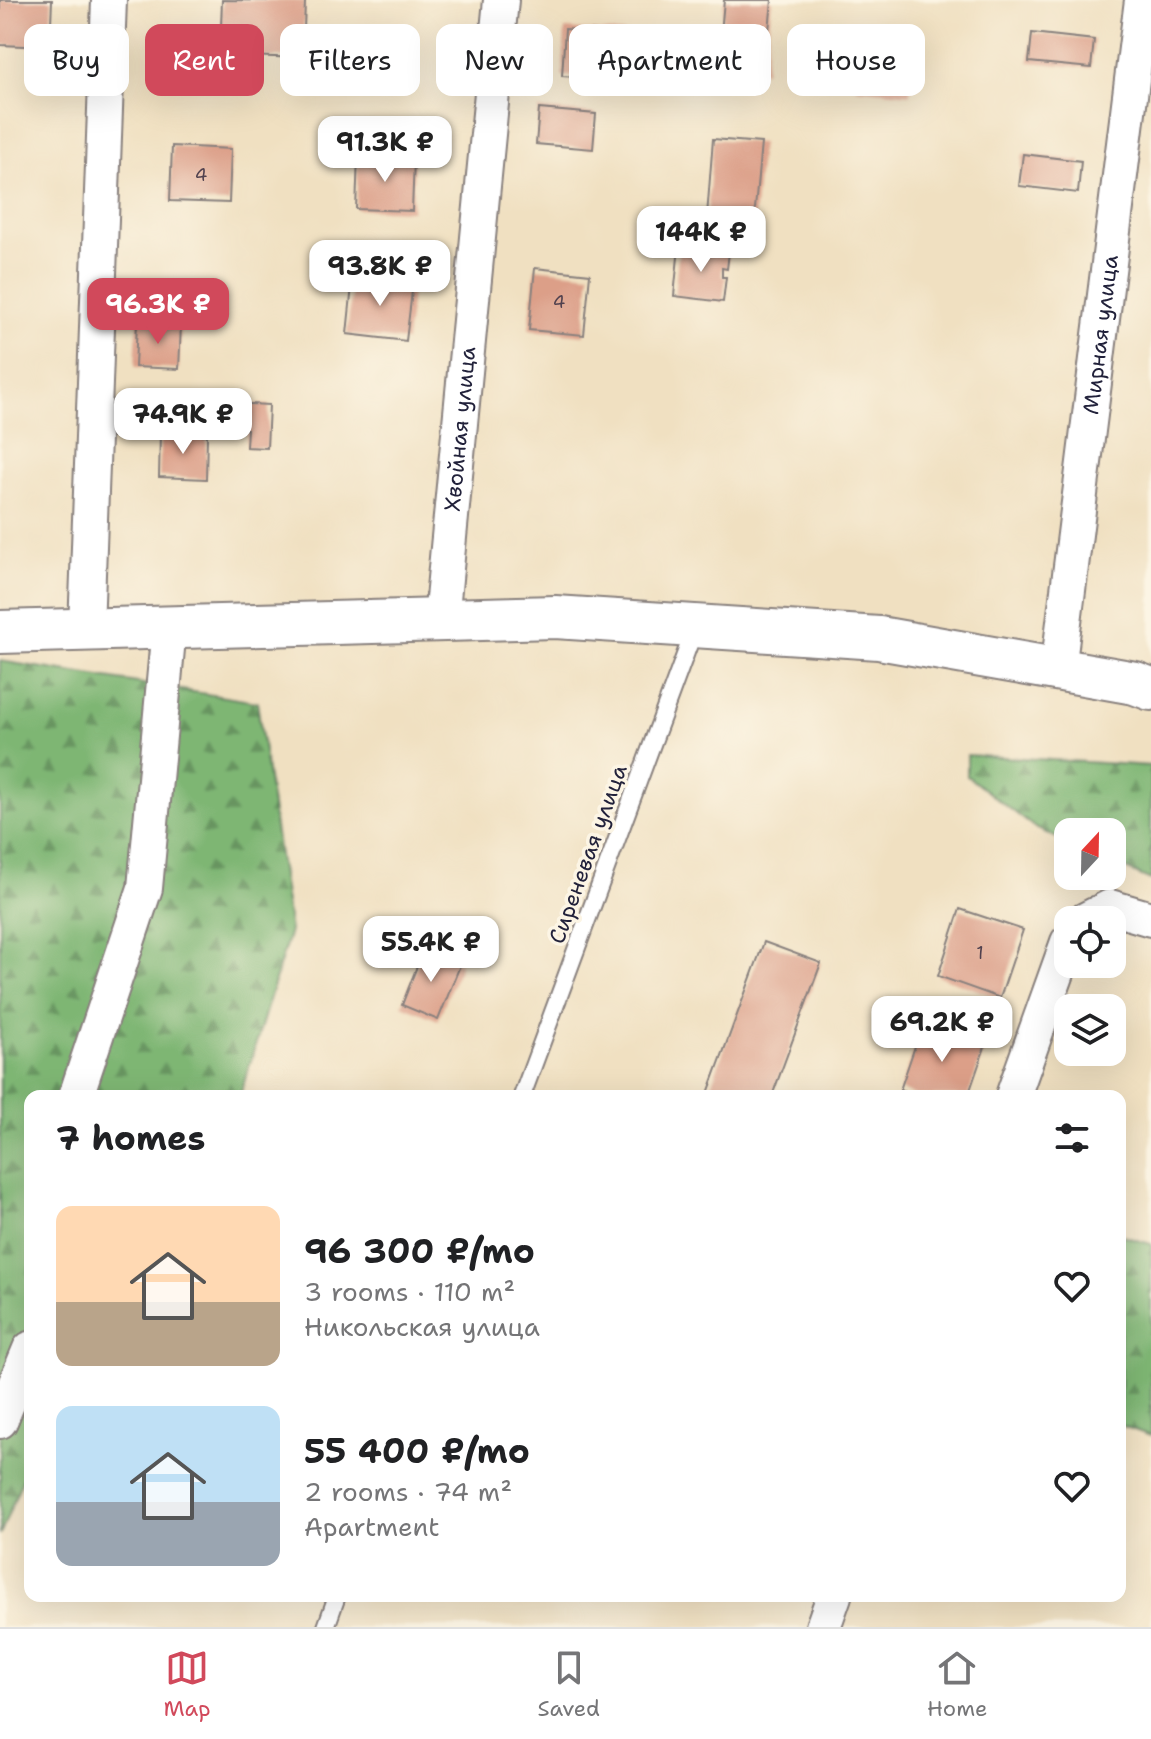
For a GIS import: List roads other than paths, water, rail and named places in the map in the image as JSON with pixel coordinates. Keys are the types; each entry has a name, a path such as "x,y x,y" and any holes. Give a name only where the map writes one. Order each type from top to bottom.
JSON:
{"street":[{"path":"86,629 109,0"},
{"name":"Хвойная улица","path":"441,620 501,0"},
{"name":"Мирная улица","path":"1058,670 1142,0"},
{"path":"0,632 555,617 879,638 1135,683 1151,689"},
{"path":"78,1090 145,888 169,627"},
{"path":"1126,912 1151,919"},
{"path":"1015,1090 1055,978"},
{"path":"0,1421 24,1363"},
{"path":"823,1627 832,1602"}],"lane":[{"name":"Сиреневая улица","path":"524,1090 696,626"},
{"path":"326,1627 335,1602"}]}
